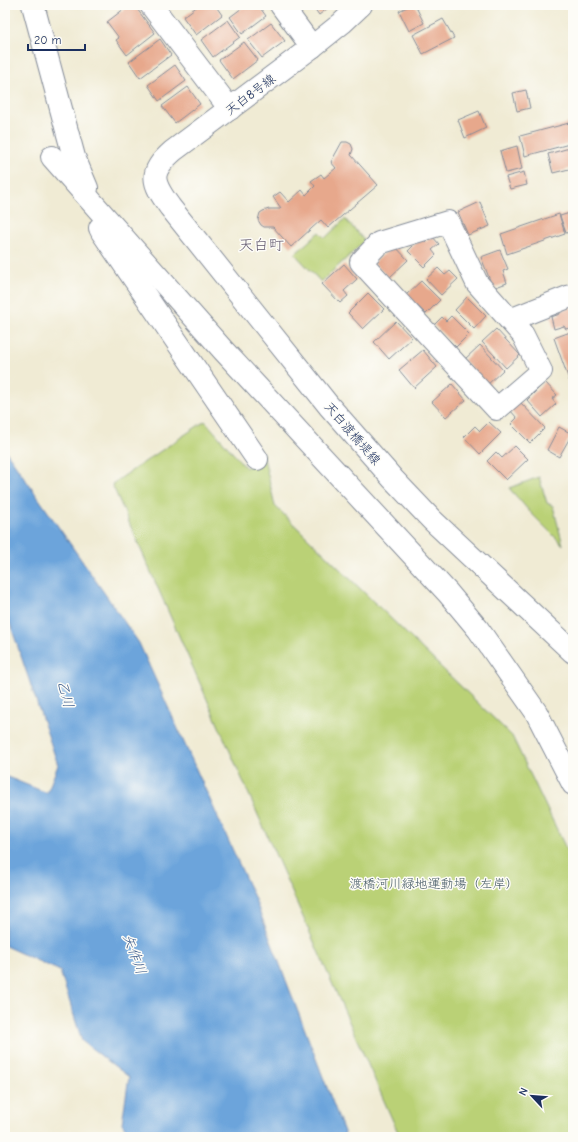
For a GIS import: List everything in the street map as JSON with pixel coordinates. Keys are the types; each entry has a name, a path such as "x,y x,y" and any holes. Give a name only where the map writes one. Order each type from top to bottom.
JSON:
{"street":[{"path":"33,5 74,157 95,206 102,232 257,459"},
{"path":"151,5 230,109"},
{"path":"281,5 312,47"},
{"name":"天白8号線","path":"159,192 156,183 156,175 157,168 163,160 312,47 342,23 361,5"},
{"path":"52,157 223,350 448,593 478,629 536,712 573,784"},
{"name":"天白渡橋堤線","path":"159,192 329,406 393,479 432,520 573,652"},
{"path":"448,222 477,283 510,320 523,335 541,371 497,409 361,262 379,243 448,222"},
{"path":"510,320 573,295"}],"green space":[{"path":"345,219 365,241 321,282 295,254 319,232 325,238"},
{"name":"渡橋河川緑地運動場（左岸）","path":"205,421 246,468 263,453 275,506 512,736 573,863 573,1137 400,1137 112,484"},
{"path":"539,477 547,503 553,506 563,545 530,512 509,488"}],"water":[{"path":"5,450 139,643 254,897 346,1137 131,1137 122,1123 129,1077 82,1041 60,971 5,946 5,776 47,793 58,765 5,609"}],"building":[{"path":"129,5 134,5 155,33 127,55 116,40 119,38 107,22"},
{"path":"199,5 215,5 222,15 196,35 183,17"},
{"path":"246,5 258,5 266,16 242,34 230,17"},
{"path":"312,5 332,5 319,15"},
{"path":"411,5 415,5 424,23 409,31 399,11"},
{"path":"443,19 454,38 423,54 413,35"},
{"path":"228,20 240,37 213,57 201,40"},
{"path":"271,23 285,41 262,58 248,40"},
{"path":"160,39 171,55 140,78 129,62"},
{"path":"244,42 258,60 233,79 219,60"},
{"path":"175,65 186,81 159,101 148,85"},
{"path":"188,87 200,104 175,123 162,106"},
{"path":"526,90 530,108 517,111 513,93"},
{"path":"479,111 486,128 465,138 458,120"},
{"path":"573,122 573,143 525,156 520,136"},
{"path":"342,142 351,144 353,149 351,155 378,185 328,228 321,220 291,247 273,227 264,227 261,225 258,220 260,213 269,209 281,208 273,197 280,192 289,202 302,190 306,195 315,186 311,181 321,174 324,178 336,168 331,162"},
{"path":"517,146 522,169 506,173 500,151"},
{"path":"573,147 573,168 553,173 548,154"},
{"path":"524,172 527,185 510,189 506,177"},
{"path":"480,202 490,226 468,235 458,212"},
{"path":"573,212 573,231 566,233 560,216"},
{"path":"559,214 565,234 507,254 501,234"},
{"path":"432,236 439,244 432,250 436,255 424,267 408,251 422,237 426,242"},
{"path":"394,245 408,260 389,278 374,263"},
{"path":"500,250 508,269 503,271 507,283 493,288 481,257"},
{"path":"344,264 357,279 344,291 348,296 340,303 322,284"},
{"path":"438,268 445,275 450,271 458,279 441,295 426,279"},
{"path":"421,281 440,300 426,314 406,295"},
{"path":"368,293 384,309 363,329 348,313"},
{"path":"467,297 486,316 474,329 455,310"},
{"path":"573,307 573,327 566,329 564,326 554,329 551,317 560,314 559,311"},
{"path":"451,316 469,334 456,347 434,325 442,317 446,321"},
{"path":"396,321 412,338 389,359 374,342"},
{"path":"496,329 520,355 506,368 482,342"},
{"path":"573,331 573,391 554,338"},
{"path":"480,345 503,370 487,385 464,360"},
{"path":"423,350 437,367 414,388 399,370"},
{"path":"545,382 557,395 552,399 556,404 542,417 527,400"},
{"path":"452,384 466,400 446,417 432,402"},
{"path":"519,401 545,428 530,443 511,424 517,418 510,410"},
{"path":"489,422 501,433 480,454 464,437 475,426 480,431"},
{"path":"559,427 572,434 559,457 547,450"},
{"path":"515,446 528,459 506,480 487,461 496,452 502,458"}],"district":[{"name":"天白町","path":"261,245"}],"water label":[{"name":"乙川","path":"66,694"},
{"name":"矢作川","path":"135,954"}]}
